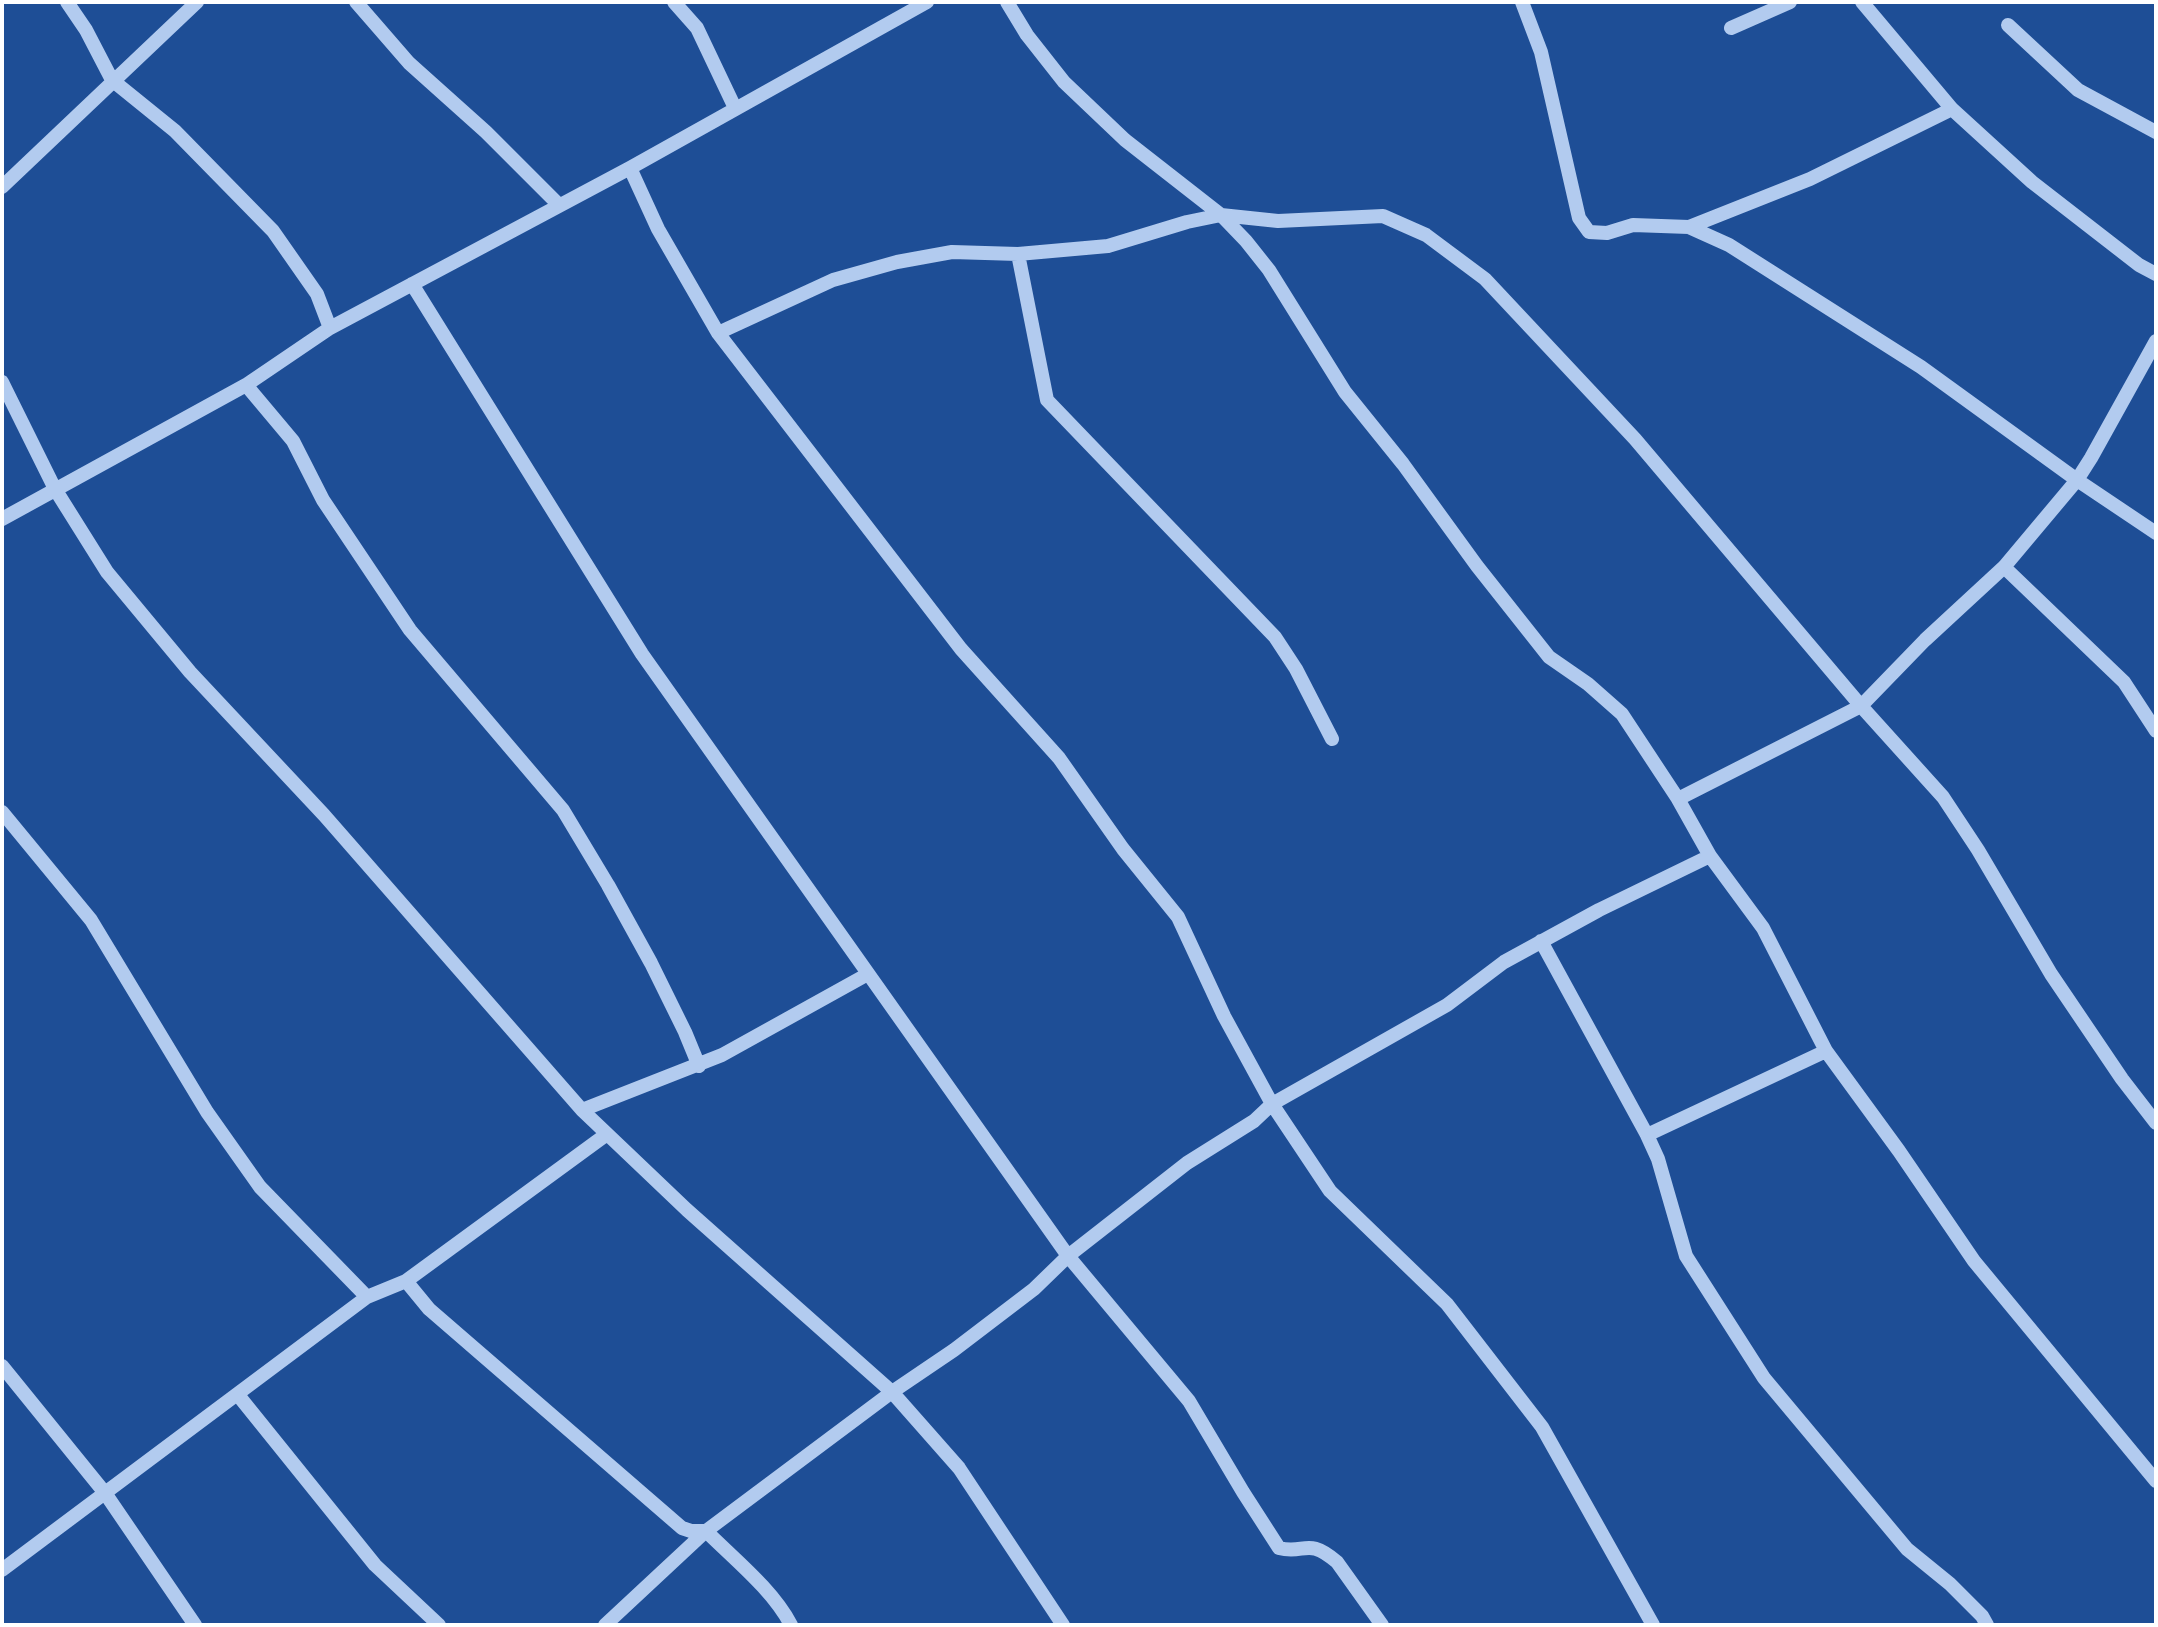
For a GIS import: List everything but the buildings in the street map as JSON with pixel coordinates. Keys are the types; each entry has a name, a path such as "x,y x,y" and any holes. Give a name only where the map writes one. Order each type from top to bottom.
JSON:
{"street":[{"path":"67,2 86,30 112,80 175,131 273,231 317,294 330,328"},
{"path":"2,187 197,2"},
{"path":"356,2 409,63 486,132 559,205"},
{"path":"674,2 697,28 735,108"},
{"path":"1007,2 1027,35 1064,82 1125,140 1221,215 1246,241 1269,270 1345,392 1549,657 1588,684 1622,714 1678,799 1710,856 1763,928 1826,1051 1974,1261 2156,1481"},
{"path":"1522,2 1541,52 1579,218 1589,232 1607,233 1633,225 1689,227 1729,245 1921,367 2156,533"},
{"path":"1731,28 1790,2"},
{"path":"1862,2 1952,109 2032,182 2139,265 2156,274"},
{"path":"2,519 246,385 330,328 630,168 916,4"},
{"path":"2008,25 2078,90 2156,132"},
{"path":"1689,227 1810,179 1952,109"},
{"path":"630,168 658,229 718,333 961,649 1059,758 1123,849 1178,917 1224,1016 1272,1104 1330,1191 1447,1304 1542,1427 1653,1625"},
{"path":"718,333 833,280 897,262 952,252 1018,254 1108,246 1221,215 1278,221 1383,216 1426,235 1485,279 1635,439 1861,706 1943,797 2051,974 2122,1079 2156,1123"},
{"path":"1018,254 1047,400 1275,637 1296,669 1332,739"},
{"path":"412,284 642,654 1068,1256 1189,1401 1279,1548 1311,1546 1327,1554 1337,1562 1382,1625"},
{"path":"1678,799 1861,706 1925,640 2004,567 2077,480 2156,341"},
{"path":"2,382 55,489 107,572 190,672 324,815 582,1110 687,1210 892,1392 959,1468 1063,1625"},
{"path":"246,385 293,441 323,500 410,630 563,810 651,963 699,1066"},
{"path":"2004,567 2124,682 2156,731"},
{"path":"2,812 91,920 207,1112 260,1187 367,1297"},
{"path":"605,1625 706,1531 1022,1298 1068,1256 1187,1163 1254,1121 1272,1104 1447,1005 1504,962 1599,910 1710,856"},
{"path":"1541,941 1647,1135 1658,1159 1686,1256 1764,1378 1907,1549 1950,1584 1987,1625"},
{"path":"582,1110 699,1066 868,974"},
{"path":"1647,1135 1826,1051"},
{"path":"2,1570 367,1297 406,1281 607,1134"},
{"path":"406,1281 429,1309 682,1528 706,1531 765,1591 791,1625"},
{"path":"2,1366 105,1493 195,1625"},
{"path":"238,1395 375,1565 439,1625"}]}
